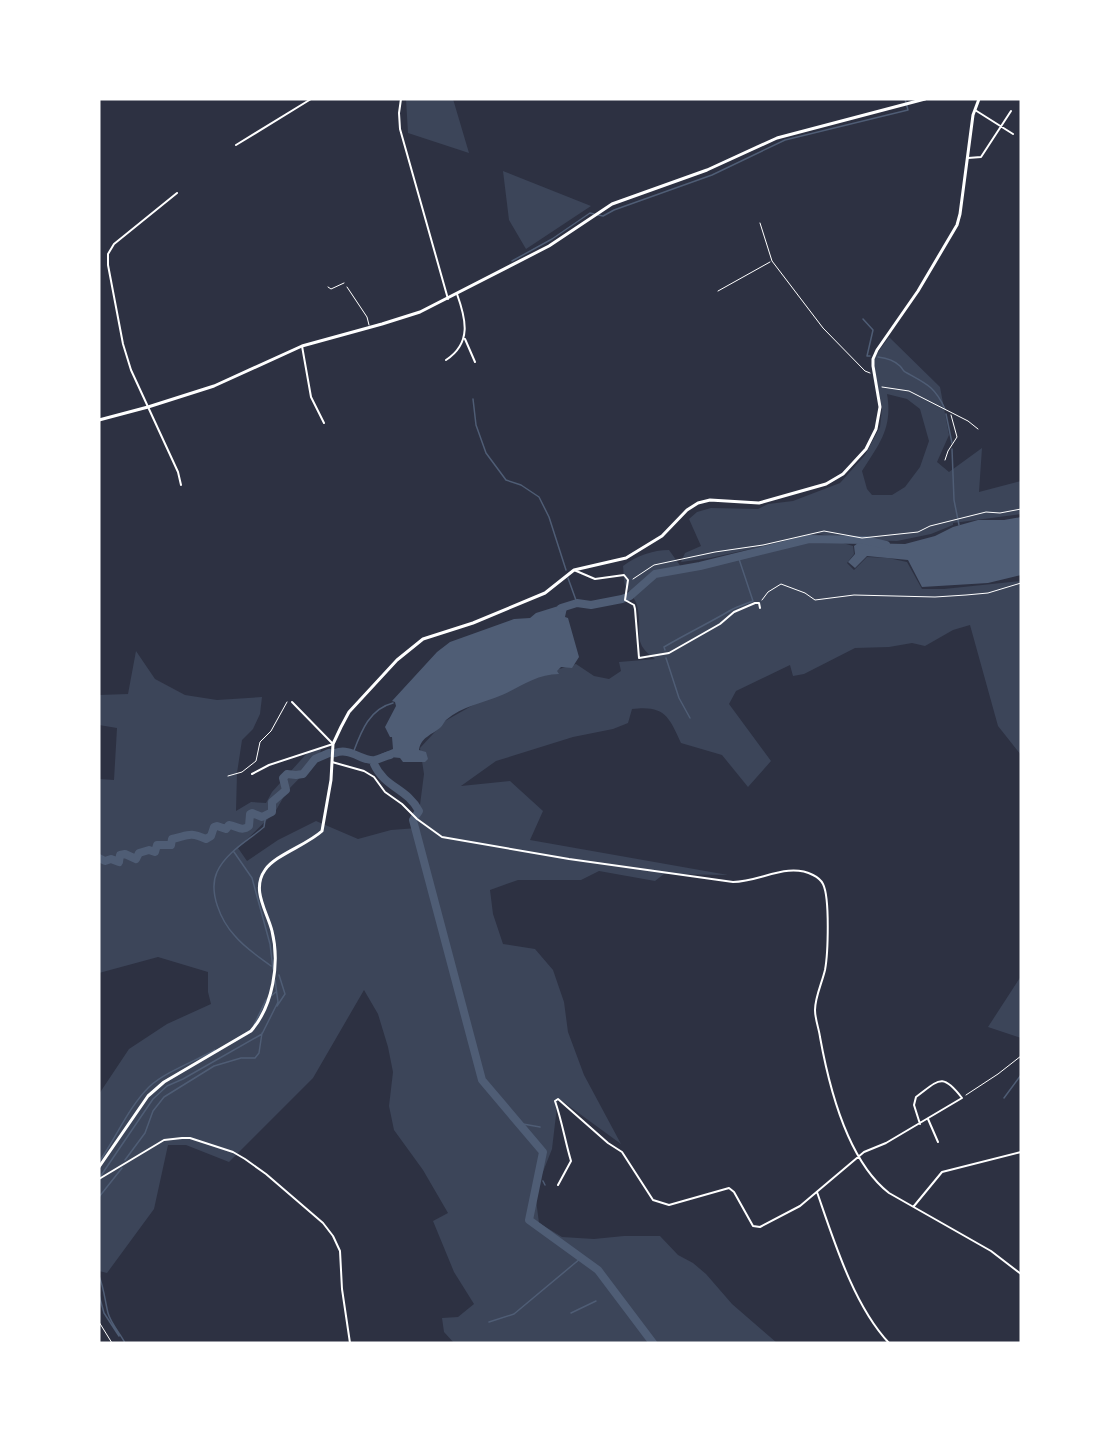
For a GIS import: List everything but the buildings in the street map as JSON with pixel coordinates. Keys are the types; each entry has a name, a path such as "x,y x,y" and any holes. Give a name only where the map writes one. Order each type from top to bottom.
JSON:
{"street":[{"path":"236,146 311,99"},
{"path":"401,99 400,129 448,298"},
{"path":"99,420 214,386 302,346 403,318 457,294 549,246 612,204 707,170 777,138 925,99"},
{"path":"99,1167 148,1096 164,1082 251,1031 260,1022 268,1005 275,952 272,932 260,897 261,879 269,865 322,831 332,780 333,744 349,712 397,660 423,639 545,593 574,570 619,560 639,551 662,536 687,510 704,500 759,503 825,484 843,474 866,449 876,429 880,407 873,359 880,344 918,291 957,225 975,110 980,99"},
{"path":"975,110 1013,134"},
{"path":"968,158 981,157 1011,111"},
{"path":"177,194 114,244 108,254 108,265 123,344 131,369 178,472 181,485"},
{"path":"457,294 465,320 465,339 475,362"},
{"path":"446,360 454,356 465,339"},
{"path":"302,346 311,397 324,423"},
{"path":"574,570 595,579 624,575 628,581 625,600 634,605 635,609 639,658 669,653 720,624 734,612 755,603 759,605"},
{"path":"292,702 333,744"},
{"path":"252,774 269,765 333,744"},
{"path":"332,762 364,771 374,777 385,792 442,837 733,882 747,882 787,871 801,870 815,876 823,882 825,890 828,935 825,970 815,1010 824,1058 843,1122 860,1157 883,1188 991,1251 1021,1274"},
{"path":"558,1185 571,1161 555,1101 558,1099 608,1143 622,1152 653,1200 669,1205 729,1188 734,1192 753,1226 760,1227 800,1206 864,1152 920,1124 962,1098 951,1083 944,1080 937,1081 916,1097 914,1105 920,1124"},
{"path":"928,1119 938,1142"},
{"path":"99,1179 164,1140 190,1138 233,1152 266,1174 323,1223 333,1236 340,1251 342,1289 350,1343"},
{"path":"914,1206 942,1173 1021,1152"},
{"path":"817,1192 837,1250 871,1321 889,1343"}],"lane":[{"path":"347,287 367,317 370,327"}],"path":[{"path":"760,223 772,261 823,328 865,371 875,375"},
{"path":"718,291 772,261"},
{"path":"328,287 331,289 342,283 347,287"},
{"path":"877,386 909,391 968,421 978,429"},
{"path":"945,460 957,437 950,413"},
{"path":"628,581 654,565 824,531 862,538 918,532 930,526 986,512 1000,513 1021,509"},
{"path":"759,605 768,592 781,584 805,593 814,600 854,595 935,597 966,595 988,593 1021,583"},
{"path":"228,776 252,766 256,761 260,742 271,731 284,705 292,702"},
{"path":"962,1098 1021,1056"},
{"path":"99,1322 112,1343"}],"shaded area":[{"path":"406,99 453,99 469,153 408,133"},
{"path":"503,171 591,206 526,249 509,220"},
{"path":"889,337 940,387 949,435 937,462 949,472 982,448 979,492 1021,481 1021,514 953,523 931,534 897,541 849,540 819,534 710,558 681,562 685,553 701,546 689,519 697,512 711,508 758,509 768,504 793,501 840,483 865,455 880,427 882,409 873,359","holes":["887,394 907,399 920,409 929,441 920,467 905,487 892,495 872,495 867,489 862,471 879,444 886,426"]},
{"path":"1021,517 1021,575 988,583 922,587 908,560 867,556 855,568 848,562 855,554 854,546 858,543 905,544 978,520 1004,520"},
{"path":"822,537 853,546 854,554 847,563 854,570 867,557 907,562 922,589 1021,581 1021,755 998,726 970,625 953,630 925,646 912,643 889,647 855,648 804,674 793,676 790,665 736,691 729,704 771,761 748,787 722,755 681,743 664,714 643,708 632,709 628,723 613,729 573,737 496,761 461,786 510,781 543,811 530,840 728,875 664,874 655,881 599,871 581,880 518,880 490,890 493,914 503,944 535,949 553,970 564,1002 568,1032 584,1075 621,1144 558,1098 552,1149 535,1192 539,1223 562,1237 594,1239 660,1236 678,1255 693,1263 706,1274 732,1304 777,1343 454,1343 444,1332 442,1318 458,1317 474,1304 454,1272 433,1221 448,1213 423,1170 394,1130 389,1106 393,1072 388,1047 378,1014 364,990 313,1078 229,1162 186,1145 168,1145 154,1209 107,1273 99,1271 99,1094 129,1049 167,1024 211,1004 208,992 208,972 158,957 99,973 99,779 114,780 117,728 99,725 99,695 128,694 136,651 155,679 185,695 217,700 262,697 260,714 253,729 242,740 237,773 236,811 251,802 266,803 272,792 309,751 322,748 316,761 287,791 275,812 238,848 247,861 278,840 316,821 358,839 391,830 417,828 424,774 420,748 445,721 489,696 532,677 576,664 594,676 609,679 621,671 619,662 655,659 641,643 637,607 625,584 623,566 633,559 651,552 669,550 684,571 733,555 767,552 789,544"},
{"path":"568,603 565,617 568,618 579,657 572,668 561,667 557,671 559,674 537,678 452,715 422,742 419,750 426,752 428,759 425,762 403,762 400,758 381,756 393,749 392,737 385,727 396,706 392,701 437,652 450,642 514,619 530,618 536,613"},
{"path":"1021,976 1021,1038 988,1027"}],"waterway":[{"path":"598,215 603,216 712,175 785,140 908,110 905,99"},
{"path":"512,261 552,239 590,213 594,214"},
{"path":"863,319 873,330 867,356 870,356"},
{"path":"878,357 896,363 904,372 930,387 945,409"},
{"path":"473,399 476,425 486,453 506,480 521,485 539,497 549,517 566,570"},
{"path":"946,414 952,443"},
{"path":"952,449 954,500 959,525"},
{"path":"561,608 577,603 591,605 622,599 630,596 655,574 700,566 809,539 865,540 886,545"},
{"path":"665,650 664,647 672,642 753,601 738,556"},
{"path":"568,578 577,603"},
{"path":"666,658 679,698 690,718"},
{"path":"353,753 367,722 378,710 393,703"},
{"path":"335,753 346,752 370,760 390,755"},
{"path":"99,858 119,862 120,855 125,854 136,859 139,853 149,850 155,852 157,845 171,845 172,839 186,835 206,839 211,836 214,827 217,826 226,829 229,825 246,828 249,826 250,814 262,817 272,812 272,802 286,790 283,778 287,774 303,774 315,759 329,753"},
{"path":"375,760 374,764 384,778 408,797 419,811 413,820 482,1080 543,1152 529,1220 598,1270 653,1343"},
{"path":"266,814 264,827 232,852 221,865 214,888 217,906 230,930 252,952 271,966"},
{"path":"234,852 252,878 270,944 273,969"},
{"path":"277,1006 285,994 279,975"},
{"path":"100,1177 153,1099 167,1086 262,1034 278,1002 275,980"},
{"path":"254,1025 266,1000 276,992"},
{"path":"125,1160 145,1133 153,1111 164,1097 214,1066 241,1058 255,1058 259,1053 262,1033"},
{"path":"99,1162 128,1114 149,1087 172,1072 215,1050"},
{"path":"1004,1098 1021,1075"},
{"path":"523,1124 540,1127"},
{"path":"99,1197 122,1168"},
{"path":"543,1181 545,1185"},
{"path":"489,1322 514,1314 581,1258"},
{"path":"99,1276 109,1317 125,1343"},
{"path":"99,1295 104,1313 119,1336"},
{"path":"571,1313 596,1301"}]}
